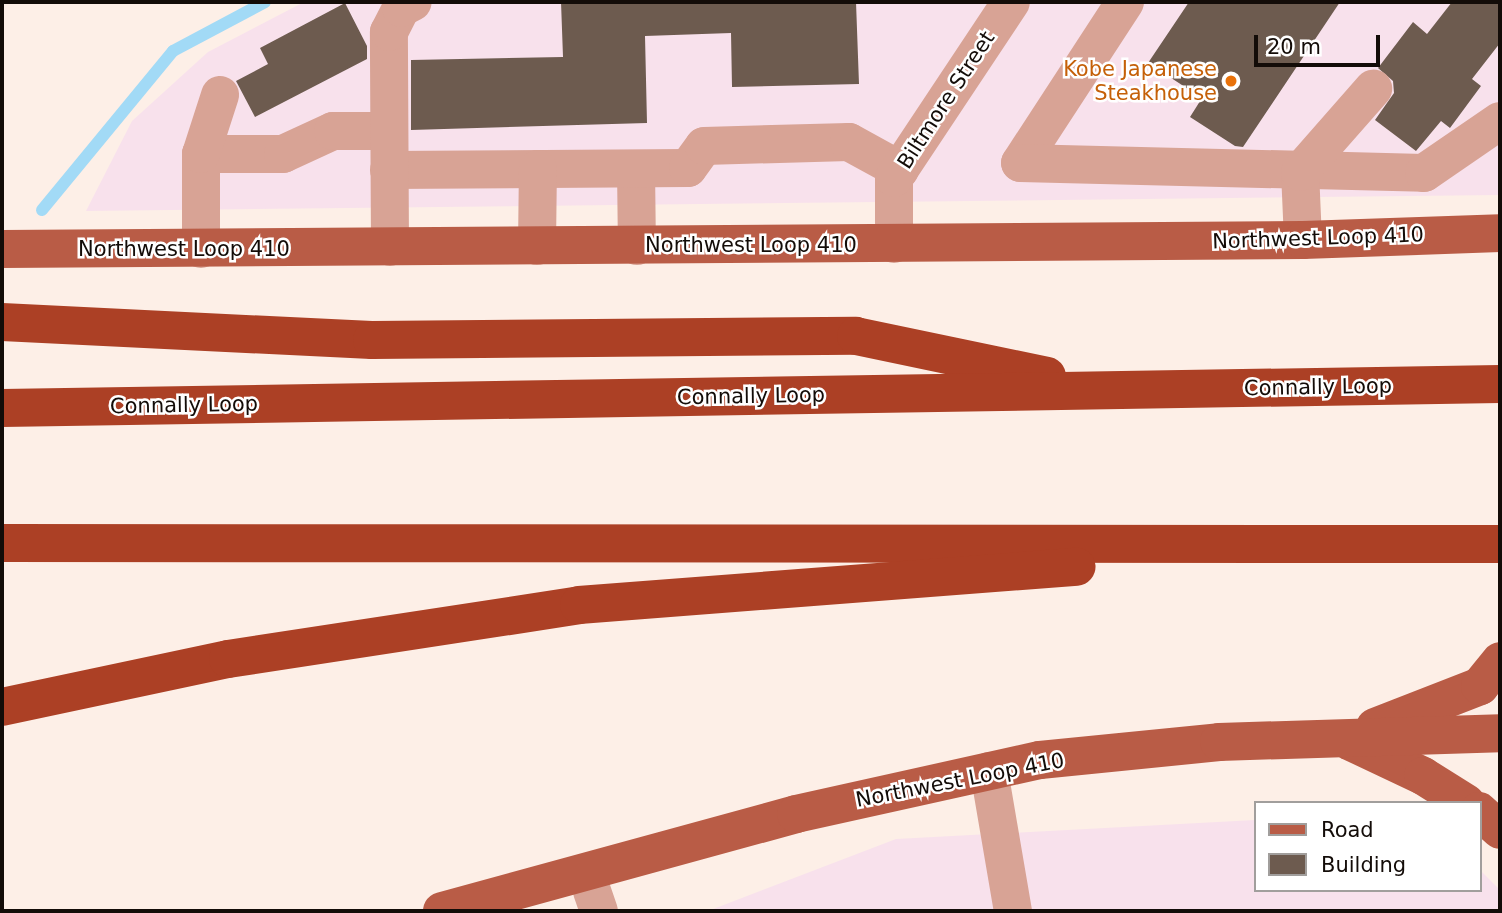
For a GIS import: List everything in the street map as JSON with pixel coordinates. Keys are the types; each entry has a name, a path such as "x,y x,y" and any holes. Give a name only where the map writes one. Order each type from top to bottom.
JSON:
{"highway":[{"path":"2,322 372,340 856,336 1118,390"},
{"name":"Connally Loop","path":"2,408 1500,384"},
{"path":"2,543 1500,544"},
{"path":"2,707 229,659 579,605 1375,544"}],"main road":[{"name":"Northwest Loop 410","path":"2,249 1303,240 1489,231"},
{"path":"1489,231 1500,248"},
{"path":"1343,739 1480,686 1500,661"},
{"name":"Northwest Loop 410","path":"442,911 757,826 1040,760 1205,744 1500,733"},
{"path":"1343,739 1423,776 1463,801"},
{"path":"1481,813 1500,830"},
{"name":"Northwest Loop 410","path":"546,911 595,901 757,826"}],"street":[{"path":"390,247 389,32 401,8 413,2"},
{"name":"Biltmore Street","path":"894,244 894,178 1011,2"},
{"path":"1125,2 1020,163 1424,173 1500,121"},
{"path":"1303,240 1300,172 1373,89"},
{"path":"201,249 201,154 220,95"},
{"path":"201,154 283,154 333,131 389,131"},
{"path":"389,170 688,168 704,146 849,142 900,170"},
{"path":"537,247 538,169"},
{"path":"636,169 637,246"},
{"path":"989,771 1013,911"}],"shaded area":[{"path":"304,2 1500,2 1500,195 86,211 132,121 208,52"},
{"path":"1254,820 1254,892 1481,892 1481,871 1500,890 1500,911 708,911 896,839"}],"building":[{"path":"561,2 856,2 859,84 732,87 731,33 645,36 647,123 411,130 411,60 563,57"},
{"name":"Kobe Japanese Steakhouse","path":"1189,2 1340,2 1243,147 1235,146 1190,117 1202,98 1148,63"},
{"path":"1452,2 1500,2 1500,43 1472,79 1481,86 1450,128 1441,121 1416,151 1375,120 1394,93 1393,81 1378,68 1413,22 1427,34"},
{"path":"345,3 367,46 367,59 255,117 236,81 268,64 260,48"}],"waterway":[{"path":"42,210 173,51 265,2"}],"place":[{"name":"Kobe Japanese Steakhouse","path":"1231,81"}]}
